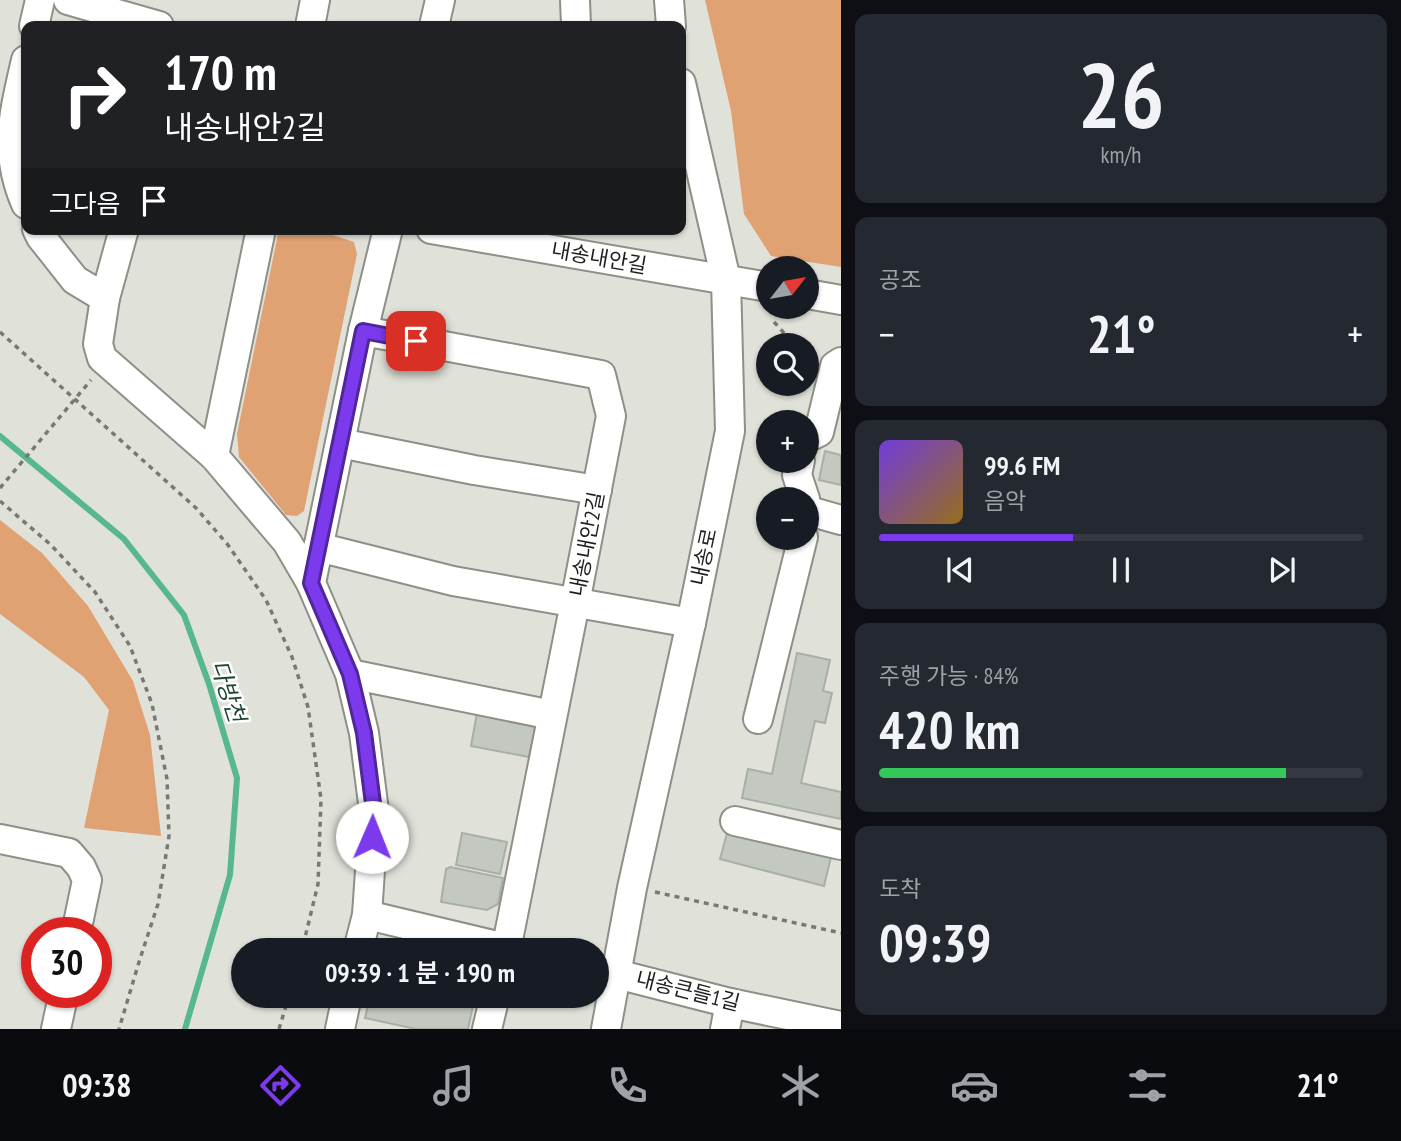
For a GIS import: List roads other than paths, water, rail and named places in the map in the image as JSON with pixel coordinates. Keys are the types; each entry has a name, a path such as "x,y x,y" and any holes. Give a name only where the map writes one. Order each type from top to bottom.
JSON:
{"street":[{"path":"35,21 40,0"},
{"path":"68,0 142,21"},
{"path":"311,21 315,0"},
{"path":"435,21 440,0"},
{"path":"575,0 576,21"},
{"path":"669,0 671,21"},
{"name":"내송로","path":"609,964 632,888 691,623 730,430 726,280 686,105"},
{"path":"20,114 11,149 21,190"},
{"path":"40,235 75,280 105,298"},
{"path":"122,235 105,298 98,344 102,358 214,456 287,542 311,583 350,674 364,733 374,811 367,915 361,938"},
{"path":"214,456 260,235"},
{"path":"311,583 363,331 387,235"},
{"name":"내송내안길","path":"466,235 756,285"},
{"path":"819,296 841,300"},
{"name":"내송내안2길","path":"363,331 601,375 611,416 510,938"},
{"path":"819,428 835,366 841,362"},
{"path":"340,443 474,470 597,490"},
{"path":"819,517 841,520"},
{"path":"318,547 453,581 691,623"},
{"path":"758,719 798,550"},
{"path":"350,674 552,715"},
{"path":"735,821 841,845"},
{"path":"0,839 69,853 81,867 87,880 79,917"},
{"path":"367,915 460,938"},
{"name":"내송큰들1길","path":"609,972 727,1016 841,1028"},
{"path":"56,1029 61,1008"},
{"path":"340,1029 345,1008"},
{"path":"488,1029 492,1008"},
{"name":"내송로","path":"606,1008 606,1029"}],"waterway":[{"name":"다방천","path":"0,436 124,539 184,615 209,684 237,778 230,875 185,1029"}]}
